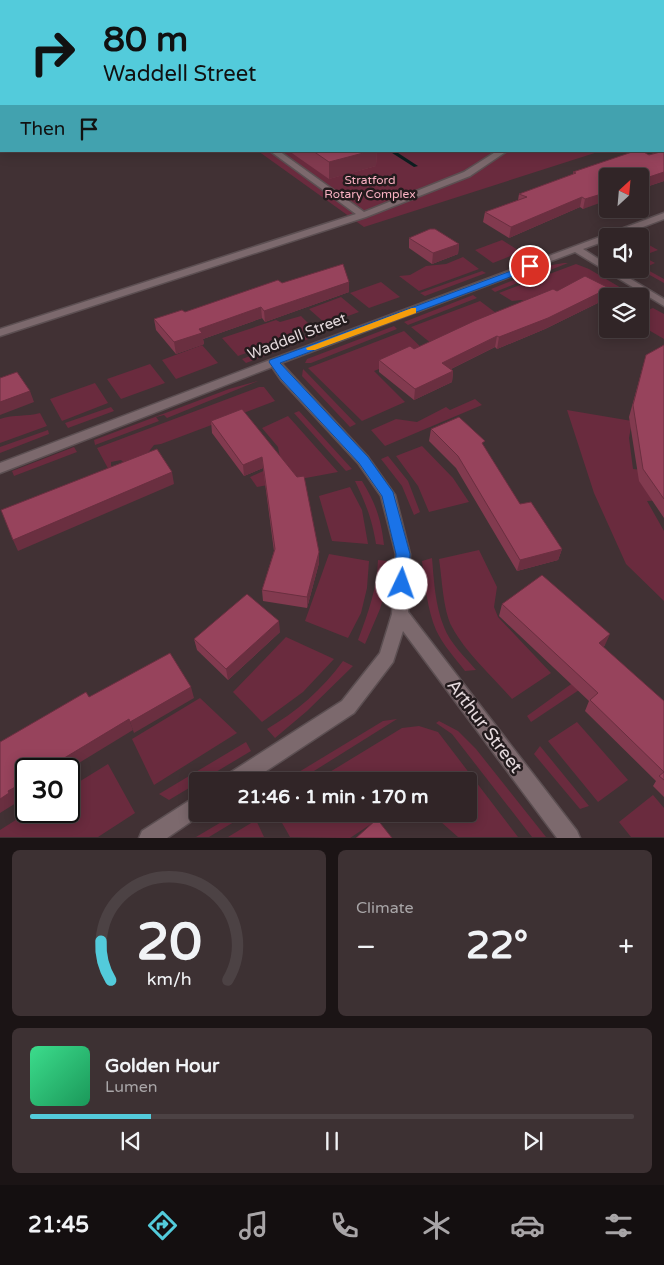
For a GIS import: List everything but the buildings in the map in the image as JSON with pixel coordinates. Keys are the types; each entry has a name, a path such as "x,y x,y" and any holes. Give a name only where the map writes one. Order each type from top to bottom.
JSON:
{"street":[{"path":"275,152 363,215"},
{"path":"0,333 363,215 467,174 501,152"},
{"name":"Waddell Street","path":"633,228 664,216"},
{"name":"Waddell Street","path":"0,468 274,362 599,241"},
{"path":"577,249 587,257 664,303"},
{"path":"248,772 348,706 387,656 400,614 403,554 388,495 364,460 285,377 274,362"},
{"name":"Arthur Street","path":"400,614 570,838"},
{"path":"149,838 189,811"}],"green space":[{"name":"Stratford Rotary Complex","path":"259,152 598,152 364,227"},
{"path":"502,240 521,252 493,263 475,250"},
{"path":"649,245 658,250 649,253"},
{"path":"463,257 479,269 419,291 399,276 410,275 426,266 446,264"},
{"path":"649,260 655,263 649,266"},
{"path":"568,263 495,292 491,289 552,265"},
{"path":"576,264 589,269 599,275 599,278 604,278 621,288 599,288 599,294 582,284 534,304 521,300 512,301 499,293"},
{"path":"482,271 486,273 425,296 420,293"},
{"path":"649,271 664,279 664,283 649,275"},
{"path":"381,282 400,297 369,308 350,293"},
{"path":"473,295 477,298 408,325 404,322"},
{"path":"341,297 359,312 326,324 309,309"},
{"path":"480,301 500,316 432,344 411,327"},
{"path":"653,308 664,314 664,339 649,330 649,310"},
{"path":"301,316 313,328 238,356 222,338 276,320 280,322"},
{"path":"394,326 397,329 311,363 305,363 307,359"},
{"path":"318,331 321,334 246,363 242,359"},
{"path":"404,331 425,351 374,371 405,402 362,421 308,368"},
{"path":"202,345 218,363 176,379 162,360"},
{"path":"150,364 165,383 121,399 107,379"},
{"path":"303,369 356,424 350,427 302,376"},
{"path":"258,381 167,418 164,415 156,417 159,421 95,445 94,440 229,389"},
{"path":"95,383 108,403 62,421 50,399"},
{"path":"259,387 264,387 275,401 154,445 143,459 128,467 121,460 111,462 111,474 97,448"},
{"path":"475,399 482,405 385,446 371,430 396,419 417,422 446,407 450,410"},
{"path":"111,407 114,411 68,428 65,423"},
{"path":"567,410 632,421 629,438 633,469 664,472 664,500 647,501 664,531 664,601 626,564 594,493"},
{"path":"299,411 352,469 346,471 294,413"},
{"path":"40,413 47,426 0,443 0,419"},
{"path":"288,416 338,472 257,487 250,477 281,463 278,447 262,428"},
{"path":"48,430 49,434 0,453 0,447"},
{"path":"422,446 453,478 469,502 429,512 418,486 396,456"},
{"path":"74,447 77,452 14,476 12,471"},
{"path":"388,456 408,481 420,512 414,515 402,486 381,459"},
{"path":"355,481 362,481 371,497 379,519 384,545 376,544 368,512"},
{"path":"350,487 362,510 368,544 332,541 319,496"},
{"path":"479,550 497,587 494,607 498,617 551,673 512,699 464,646 449,620 443,594 439,559"},
{"path":"329,554 369,561 367,588 361,613 348,638 305,621"},
{"path":"432,558 437,602 444,627 454,644 476,670 465,671 436,630 428,605 422,561"},
{"path":"378,560 387,561 386,588 380,609 365,644 358,640 374,591"},
{"path":"286,637 334,659 303,692 262,722 233,692"},
{"path":"343,661 353,666 307,711 275,738 267,729 308,699 327,681"},
{"path":"574,682 582,688 531,722 527,716"},
{"path":"200,698 237,733 154,785 132,739"},
{"path":"397,719 312,772 299,772 383,721"},
{"path":"439,721 458,731 476,749 546,837 532,837 452,734 436,723"},
{"path":"577,722 628,780 598,802 548,741"},
{"path":"419,726 438,732 468,772 330,772 402,728"},
{"path":"246,742 251,751 216,772 196,772"},
{"path":"540,746 589,806 580,809 534,754"},
{"path":"108,764 135,813 98,837 0,837 0,830 15,820 15,823 80,823 80,781"},
{"path":"189,776 189,788 169,800 159,794"},
{"path":"477,783 518,837 458,837 441,822 477,822"},
{"path":"653,795 664,808 664,837 631,837 619,822"},
{"path":"221,822 234,822 209,837 196,837"},
{"path":"253,822 257,822 264,837 228,837"},
{"path":"282,822 374,822 350,838 290,837"}],"waterway":[{"path":"393,152 416,166"}],"slow traffic":[{"path":"311,348 412,310"}],"route":[{"path":"402,584 403,554 401,540 388,495 364,460 285,377 274,362 530,266"}]}
